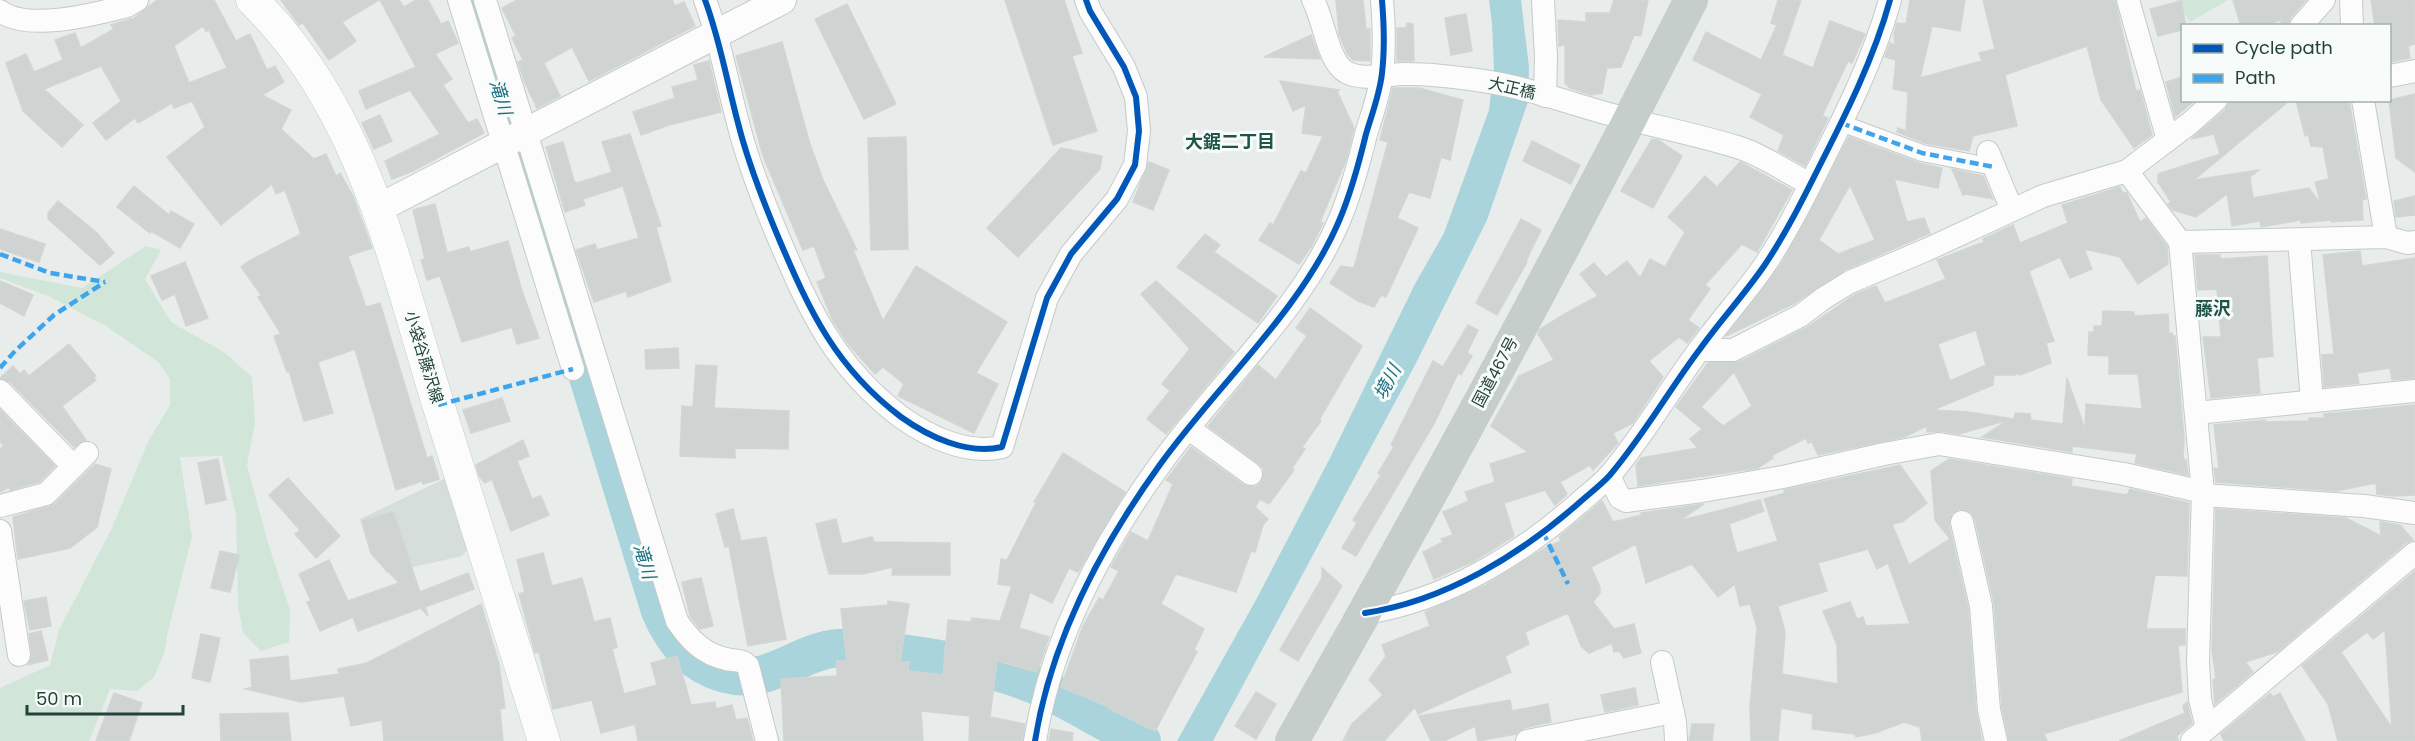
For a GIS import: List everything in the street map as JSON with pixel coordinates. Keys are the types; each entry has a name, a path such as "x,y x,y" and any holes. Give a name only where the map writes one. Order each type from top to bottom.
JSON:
{"highway":[{"name":"国道467号","path":"1292,741 1365,613 1630,120 1691,0"}],"main road":[{"name":"小袋谷藤沢線","path":"252,0 294,48 320,88 360,161 544,741"}],"street":[{"path":"0,10 6,15 45,22 127,6 137,0"},
{"path":"459,0 515,139 677,621 689,638 704,650 724,659 744,661 751,674 767,741"},
{"path":"485,0 515,139 573,369"},
{"path":"705,0 718,34 738,124 757,187 805,300 825,337 853,374 885,404 917,429 951,444 990,450 1002,447 1045,301 1056,278 1071,255 1117,199 1135,165 1139,131 1136,97 1124,67 1090,11 1086,0"},
{"path":"377,209 782,0"},
{"name":"大正橋","path":"1313,0 1322,22 1331,56 1348,74 1360,76 1410,74 1480,80 1740,147 1810,184"},
{"path":"1035,741 1048,681 1069,621 1111,539 1144,488 1188,428 1300,289 1339,221 1354,180 1382,74 1385,34 1382,0"},
{"path":"1543,0 1546,57 1545,96"},
{"path":"1365,613 1394,609 1465,580 1515,554 1563,517 1609,476 1647,428 1699,350 1763,267 1785,233 1841,123 1890,0"},
{"path":"2128,0 2168,140"},
{"path":"2309,23 2324,0"},
{"path":"2351,0 2352,24"},
{"path":"2391,76 2415,71"},
{"path":"1699,350 1733,350 1800,316 1850,282 2043,196 2127,171 2214,102"},
{"path":"2363,102 2386,237"},
{"path":"1841,123 1922,153 1991,160 2012,210"},
{"path":"2127,171 2180,242 2203,494 2198,662 2200,734"},
{"path":"2180,242 2386,237 2407,243 2415,242"},
{"path":"2300,240 2312,401"},
{"path":"0,391 80,460 46,494 0,506"},
{"path":"2196,413 2415,391"},
{"path":"1188,428 1251,474"},
{"path":"1609,476 1620,498 1626,501 1771,479 1939,444 2124,474 2203,494 2364,506 2415,513"},
{"path":"1962,522 1981,606 1989,710 1996,741"},
{"path":"0,531 19,655"},
{"path":"2200,734 2415,554"},
{"path":"1662,662 1673,712 1676,741"},
{"path":"1527,741 1673,712"}],"shaded area":[{"path":"446,478 467,550 462,556 387,573 370,553 360,519"}],"green space":[{"path":"2176,0 2228,0 2190,22"},
{"path":"146,246 161,250 145,279 171,322 224,352 252,377 255,423 247,465 268,543 290,610 289,642 261,651 243,633 238,605 236,514 222,456 180,457 192,537 164,654 154,677 137,691 110,689 89,741 0,741 0,688 50,665 59,630 112,528 148,442 170,405 170,379 158,362 106,326 48,296 0,278 0,272 82,288"}],"water":[{"name":"境川","path":"1489,0 1521,0 1529,67 1528,102 1487,220 1414,367 1213,741 1177,741 1257,598 1329,460 1415,284 1444,233 1489,110 1494,68"}],"building":[{"path":"157,0 214,0 236,41 250,34 267,70 275,66 284,82 262,95 291,110 281,129 314,159 326,154 336,176 340,173 353,196 372,248 348,256 366,307 380,303 427,458 432,456 439,479 423,484 422,481 396,490 355,349 318,362 333,413 304,421 289,371 287,372 274,336 281,334 258,297 261,295 241,267 301,234 285,190 276,194 272,184 221,225 167,157 205,127 192,101 174,108 172,103 138,123 135,118 106,140 93,123 121,101 101,66 44,89 83,125 62,147 23,111 6,63 26,54 34,72 63,60 55,40 75,33 81,48 114,29 111,25 134,18","holes":["203,26 206,32 209,30 227,68 189,83 174,46"]},
{"path":"281,0 379,0 342,22 356,41 329,60 303,23 299,25"},
{"path":"380,0 399,0 404,7 416,0 428,0 441,24 448,21 458,43 435,54 452,79 443,85 468,123 477,119 484,133 413,171 392,179 385,161 440,134 410,90 366,109 359,91 416,67"},
{"path":"517,0 672,0 675,6 684,2 695,26 589,81 572,47 544,63 560,96 537,108 518,62 523,60 512,38 516,36 502,8"},
{"path":"1005,0 1064,0 1082,53 1072,56 1097,131 1053,145"},
{"path":"1336,0 1363,0 1366,29 1370,29 1370,61 1353,60 1347,53 1339,34"},
{"path":"1614,0 1648,0 1641,36 1634,35 1621,67 1607,68 1602,93 1591,95 1570,88 1565,83 1565,45 1559,46 1558,20 1586,22 1586,13 1610,13"},
{"path":"1778,0 1801,0 1782,55 1813,68 1830,21 1865,34 1852,63 1848,61 1822,116 1828,118 1805,166 1778,151 1784,135 1750,117 1762,94 1693,60 1706,32 1761,60 1777,25 1771,23"},
{"path":"1910,0 1965,0 1960,31 1932,26 1920,78 1982,61 1979,53 1995,49 1983,0 2115,0 2136,91 2140,90 2152,135 2134,148 2101,100 2087,46 2005,75 2017,126 1973,136 1969,151 1925,143 1897,132 1898,128 1906,131 1908,92 1893,89 1896,60 1885,57 1890,43 1895,45 1894,33 1897,23 1906,24"},
{"path":"2233,0 2306,0 2288,24 2281,24 2281,20 2270,24 2240,24"},
{"path":"2371,0 2415,0 2415,44 2408,46 2410,58 2391,62 2391,24 2375,24"},
{"path":"2181,1 2186,24 2181,24 2181,30 2158,36 2150,9"},
{"path":"847,4 896,104 864,119 815,19"},
{"path":"1466,14 1472,51 1451,55 1445,18"},
{"path":"1407,23 1413,24 1414,61 1397,61 1397,28 1406,28"},
{"path":"1311,35 1320,59 1264,57"},
{"path":"782,42 809,141 823,180 857,250 853,250 883,321 916,266 1007,322 976,373 998,384 974,433 898,396 904,384 883,367 875,374 849,345 833,321 817,282 826,278 814,246 803,250 763,156 736,56"},
{"path":"709,61 721,112 669,125 641,135 633,112 675,98 672,87 698,80 694,65"},
{"path":"2181,77 2181,102 2193,102 2175,117 2166,82"},
{"path":"1280,81 1339,90 1337,91 1354,128 1346,160 1320,222 1323,223 1299,264 1259,240 1270,223 1273,225 1301,171 1306,173 1323,136 1302,133 1306,105 1293,111"},
{"path":"1393,88 1419,88 1463,100 1450,160 1441,157 1430,198 1409,192 1397,218 1418,228 1386,297 1381,295 1374,307 1358,301 1330,283 1341,266 1354,268 1388,142 1380,140"},
{"path":"2415,94 2415,172 2396,158 2389,102 2391,100"},
{"path":"2229,102 2288,102 2194,180 2259,170 2250,177 2253,198 2309,188 2321,204 2315,182 2329,179 2323,147 2311,146 2308,134 2305,136 2296,102 2349,102 2366,199 2362,200 2363,220 2301,223 2301,220 2261,227 2260,221 2232,226 2227,194 2196,217 2173,210 2168,204 2171,202 2158,182 2158,174 2220,154 2214,134 2191,139 2225,110"},
{"path":"380,115 392,141 374,149 362,123"},
{"path":"630,134 661,226 656,227 671,281 628,297 626,291 594,302 576,250 595,244 597,250 639,238 623,186 583,199 585,205 565,212 546,147 563,142 574,181 577,183 612,172 602,142"},
{"path":"906,137 908,249 871,250 868,138"},
{"path":"1849,137 1919,163 1942,168 1938,188 1894,179 1907,222 1924,218 1930,233 1845,270 1793,304 1726,336 1783,261","holes":["1850,185 1875,240 1838,254 1819,240"]},
{"path":"1652,139 1658,140 1682,156 1653,208 1621,191"},
{"path":"1532,141 1580,165 1571,184 1523,161"},
{"path":"1061,148 1102,156 1100,169 1018,257 987,228"},
{"path":"1149,162 1169,170 1153,210 1133,202"},
{"path":"1740,162 1792,190 1757,252 1742,244 1705,285 1710,289 1688,320 1699,328 1687,343 1679,337 1649,361 1663,377 1633,423 1613,433 1618,443 1593,470 1590,465 1560,482 1567,494 1555,505 1545,490 1504,503 1514,536 1474,561 1434,579 1423,552 1443,542 1441,539 1453,535 1443,512 1469,501 1465,492 1495,482 1490,464 1528,452 1491,426 1519,376 1554,360 1538,334 1540,329 1598,296 1580,274 1594,263 1606,277 1627,261 1640,278 1650,259 1665,267 1685,232 1668,217 1705,176 1717,187"},
{"path":"1952,169 1983,176 1993,199 1963,195"},
{"path":"134,186 169,215 171,211 194,224 180,248 151,231 150,233 117,207"},
{"path":"2120,187 2122,192 2127,193 2140,222 2146,218 2167,247 2168,264 2138,284 2120,257 2084,249 2092,269 2070,278 2060,257 2029,271 2054,341 2046,343 2051,363 2020,375 2021,373 1994,375 1993,385 1933,410 1968,412 2014,419 2015,413 2030,414 2031,420 2063,424 2067,378 2085,429 2086,404 2142,409 2138,374 2109,374 2109,356 2088,355 2089,332 2094,332 2094,326 2102,326 2103,311 2134,312 2134,316 2168,314 2169,334 2172,333 2175,336 2184,438 2183,459 2186,460 2188,475 2135,463 2137,454 2072,446 2072,452 1982,437 2008,420 1959,434 1941,431 1927,432 1927,426 1904,437 1818,455 1812,442 1808,443 1806,438 1771,456 1773,458 1758,468 1638,486 1636,465 1641,458 1698,448 1690,439 1702,429 1676,407 1708,363 1739,362 1806,328 1856,294 1876,286 1885,303 1946,279 1937,260 1984,242 1983,239 2013,225 2020,243 2068,223 2062,205","holes":["1976,330 1986,365 1950,381 1938,344","1734,372 1752,406 1723,426 1701,407"]},
{"path":"2415,196 2415,215 2396,217 2394,201"},
{"path":"58,201 96,232 114,253 100,265 48,219 48,213"},
{"path":"435,204 447,253 469,247 470,252 508,241 522,291 539,338 517,344 512,327 462,342 440,276 427,280 421,260 425,259 413,210"},
{"path":"1521,219 1541,230 1527,262 1497,315 1476,303"},
{"path":"0,229 45,244 39,262 0,249"},
{"path":"1205,234 1220,245 1214,252 1277,296 1258,323 1177,267"},
{"path":"2360,251 2362,266 2415,258 2415,378 2392,380 2390,368 2357,373 2359,383 2324,387 2322,355 2334,354 2323,255"},
{"path":"2195,255 2220,255 2220,259 2267,256 2273,356 2257,358 2260,393 2211,398 2203,337 2221,337 2217,289 2198,290"},
{"path":"185,262 208,318 186,326 175,294 162,300 151,276"},
{"path":"0,281 33,295 24,316 0,303"},
{"path":"1156,281 1234,352 1166,434 1147,419 1170,391 1162,384 1190,349 1141,294"},
{"path":"1310,308 1362,346 1319,420 1321,421 1302,447 1305,449 1292,468 1294,470 1269,504 1260,499 1255,507 1268,519 1263,525 1255,552 1251,551 1236,592 1176,574 1161,604 1204,629 1194,650 1197,652 1155,731 1109,707 1061,687 1083,626 1099,598 1103,600 1119,571 1111,567 1131,532 1148,541 1173,484 1166,480 1191,447 1244,485 1256,487 1262,481 1264,469 1208,426 1258,365 1276,380 1307,336 1296,328"},
{"path":"1468,325 1478,330 1467,353 1472,356 1461,375 1458,373 1435,422 1356,556 1342,548 1357,523 1353,520 1381,475 1378,473 1394,447 1391,445 1433,361 1443,367"},
{"path":"69,344 96,376 93,378 96,380 62,406 86,440 74,447 10,382 0,378 13,366 20,374 24,370 29,376"},
{"path":"678,348 679,368 646,369 645,350"},
{"path":"696,365 717,366 714,408 789,411 788,449 735,448 735,458 680,456 682,406 693,407"},
{"path":"502,398 510,421 471,433 463,410"},
{"path":"2415,405 2415,495 2377,494 2376,483 2336,491 2216,482 2214,468 2219,469 2214,425 2265,420 2265,422 2309,421 2309,418 2324,418 2324,414"},
{"path":"0,410 55,466 39,482 10,490 9,487 0,492 0,449 4,446 0,442"},
{"path":"523,440 529,456 517,461 532,499 541,496 549,515 511,531 492,479 485,483 479,476 476,465"},
{"path":"1063,453 1125,492 1078,572 1069,568 1052,603 1030,592 1019,628 1049,637 1037,672 997,661 990,717 1025,724 1022,741 969,741 970,716 921,711 923,741 784,741 781,679 837,676 837,661 847,661 841,609 888,605 888,601 909,604 900,662 909,662 908,671 943,675 948,620 971,622 972,618 1000,621 1012,586 998,584 1001,559 1007,560 1036,503 1034,502"},
{"path":"218,459 226,500 206,504 198,463"},
{"path":"1949,459 2072,479 2071,486 2127,495 2130,489 2189,503 2187,576 2155,575 2146,629 2185,629 2185,645 2178,645 2182,692 2044,734 2047,741 2009,741 2002,708 1994,603 1975,519 1971,512 1960,509 1952,513 1949,525 1968,608 1976,711 1982,741 1922,741 1920,727 1904,722 1875,733 1856,737 1855,734 1812,729 1813,714 1781,708 1778,741 1751,741 1750,707 1757,628 1750,604 1740,606 1735,584 1718,597 1692,564 1646,583 1636,544 1591,567 1600,587 1600,593 1593,602 1614,629 1634,624 1641,653 1624,658 1619,651 1614,652 1612,643 1589,653 1581,646 1568,613 1525,632 1529,644 1505,656 1511,672 1418,714 1415,707 1384,741 1343,741 1352,724 1383,695 1369,680 1386,656 1382,645 1430,626 1425,612 1486,585 1545,548 1561,541 1559,537 1602,501 1613,522 1642,515 1641,513 1704,504 1679,521 1760,500 1764,511 1729,524 1737,553 1778,541 1764,499 1785,493 1784,490 1900,465 1927,503 1902,522 1892,524 1909,565 1950,539 1935,520 1931,471","holes":["1868,549 1877,569 1888,563 1910,624 1866,626 1863,617 1857,619 1850,602 1823,611 1837,645 1838,684 1782,674 1785,632 1778,606 1827,591 1818,563"]},
{"path":"95,464 111,469 97,527 70,548 18,559 13,517 55,504"},
{"path":"288,478 340,536 316,558 295,534 300,530 269,495"},
{"path":"733,509 741,541 766,537 786,639 748,646 729,546 725,547 716,514"},
{"path":"2216,509 2346,518 2381,536 2380,522 2400,525 2413,540 2406,543 2277,652 2245,662 2253,672 2215,704 2213,680 2216,678 2212,650"},
{"path":"393,512 420,592 468,573 474,589 425,607 428,616 421,608 358,631 353,617 320,631 307,602 311,601 299,574 329,560 348,601 399,583 371,553 362,521"},
{"path":"836,519 842,544 872,537 874,542 950,543 950,575 892,575 893,567 863,574 829,574 816,524"},
{"path":"220,551 239,555 230,592 211,588"},
{"path":"543,553 552,586 582,578 594,622 610,618 617,647 612,649 624,694 657,685 651,663 677,656 691,705 715,702 716,709 732,705 736,720 747,718 753,741 638,741 635,724 601,733 592,700 553,709 539,652 535,653 519,594 525,592 517,560"},
{"path":"1322,568 1342,586 1298,661 1280,650 1322,578"},
{"path":"2415,571 2415,741 2338,741 2328,704 2302,666","holes":["2385,630 2392,728 2341,652 2367,632 2373,639"]},
{"path":"701,578 713,626 700,629 690,616 682,582"},
{"path":"46,597 51,626 30,630 24,601"},
{"path":"481,604 499,664 505,708 500,709 503,741 384,741 382,720 351,726 344,696 301,702 245,689 252,687 250,660 288,656 290,681 339,674 338,669 367,663"},
{"path":"41,631 48,660 28,665 32,654 29,634"},
{"path":"201,634 220,638 210,682 192,678"},
{"path":"1635,688 1638,705 1605,712 1601,695"},
{"path":"1256,692 1276,704 1256,739 1235,726"},
{"path":"114,693 142,703 129,741 96,741"},
{"path":"2270,693 2273,697 2280,693 2305,741 2224,741 2221,734"},
{"path":"1510,700 1512,711 1548,704 1551,722 1524,728 1516,734 1478,741 1475,726 1444,741 1431,741 1419,716"},
{"path":"2187,702 2192,723 2177,736 2178,741 2119,741 2185,713 2183,706"},
{"path":"288,713 291,741 221,741 220,714"},
{"path":"1692,724 1714,724 1712,741 1689,741"},
{"path":"1051,729 1073,733 1072,741 1049,741"}],"waterway":[{"name":"滝川","path":"472,0 660,611 671,633 685,651 713,670 741,676 756,676 770,672 809,655 838,648 877,650 953,661 1004,674 1037,686 1142,741"}],"marked path":[{"path":"1841,123 1922,153 1994,167"},
{"path":"0,254 50,273 105,282"},
{"path":"0,368 54,315 105,282"},
{"path":"438,405 573,369"},
{"path":"1543,532 1568,584"}],"cycle path":[{"path":"705,0 756,182 790,266 827,337 859,379 901,417 949,442 989,449 1002,447 1047,298 1071,254 1117,199 1135,165 1139,131 1136,97 1124,67 1090,11 1086,0"},
{"path":"1035,741 1053,667 1066,631 1081,596 1117,529 1159,466 1303,286 1323,254 1339,221 1354,178 1381,81 1384,45 1382,0"},
{"path":"1365,613 1424,598 1480,573 1532,540 1610,475 1764,266 1779,242 1849,106 1868,64 1890,0"}],"district":[{"name":"大鋸二丁目","path":"1230,141"},
{"name":"藤沢","path":"2213,308"}]}
